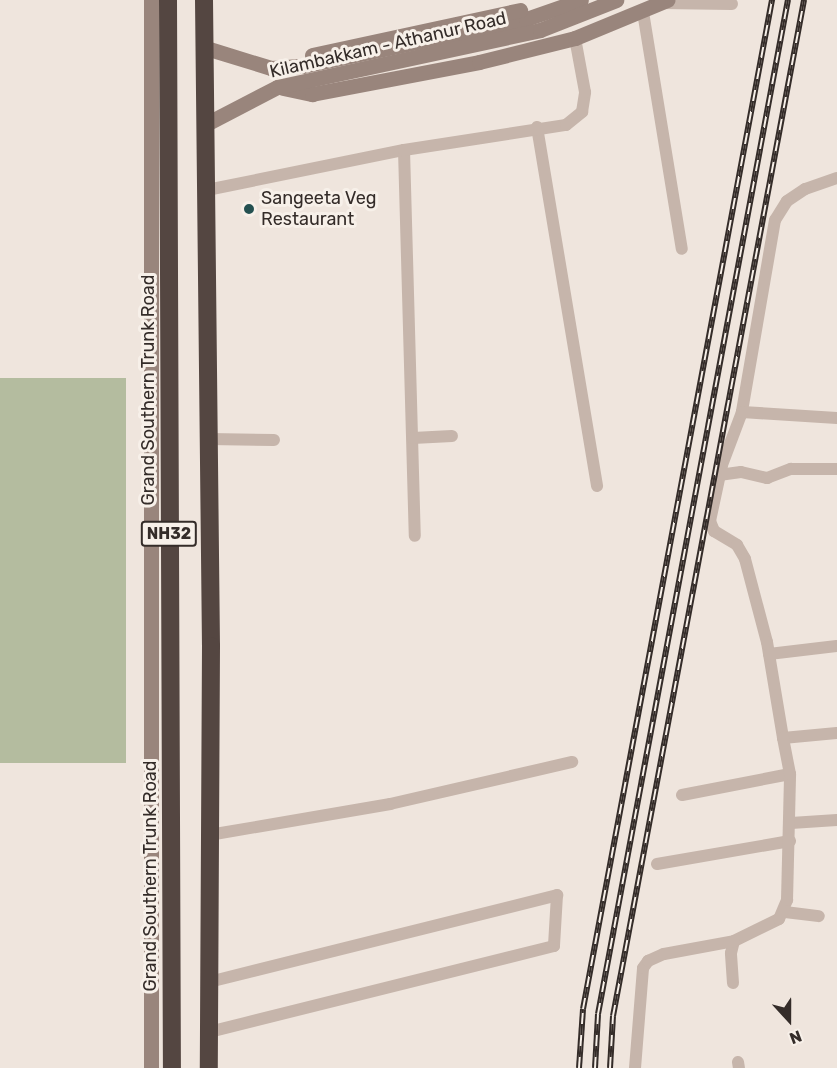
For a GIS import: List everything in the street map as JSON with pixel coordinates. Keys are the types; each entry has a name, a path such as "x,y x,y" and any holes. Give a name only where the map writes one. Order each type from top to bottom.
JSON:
{"highway":[{"name":"Grand Southern Trunk Road","path":"168,0 172,1068"},
{"name":"NH32","path":"204,0 207,48 209,439 209,1068"}],"street":[{"path":"151,0 151,1068"},
{"path":"272,68 339,47 515,5 559,0"},
{"name":"Kilambakkam - Athanur Road","path":"206,124 303,74 515,21 581,0"},
{"name":"Kilambakkam - Athanur Road","path":"207,48 272,68 303,74 540,30 616,0"},
{"path":"278,87 312,94 479,62 575,38 665,2 732,4"},
{"path":"643,12 682,249"},
{"path":"207,190 404,150 537,127 566,125 582,112 585,92 575,38"},
{"path":"537,127 597,486"},
{"path":"404,150 416,536"},
{"path":"635,1068 643,968 648,962 664,954 734,941 772,924 785,912 791,824 790,774 769,654 745,559 737,545 712,528 712,503 719,475 742,412 775,220 787,201 805,189 837,178"},
{"path":"742,412 837,418"},
{"path":"413,438 452,436"},
{"path":"209,439 274,440"},
{"path":"719,475 741,472 766,478 791,468 837,469"},
{"path":"769,654 837,646"},
{"path":"783,738 837,733"},
{"path":"208,835 390,804 572,762"},
{"path":"682,795 790,774"},
{"path":"791,824 837,820"},
{"path":"657,864 790,841"},
{"path":"209,982 557,895 554,946 209,1032"},
{"path":"785,912 819,916"},
{"path":"733,983 734,941"}],"green space":[{"path":"0,378 126,378 126,763 0,763"}],"railway":[{"path":"579,1068 583,1009 772,0"},
{"path":"595,1068 598,1014 788,0"},
{"path":"610,1068 613,1016 804,0"}],"place":[{"name":"Sangeeta Veg Restaurant","path":"249,209"}]}
